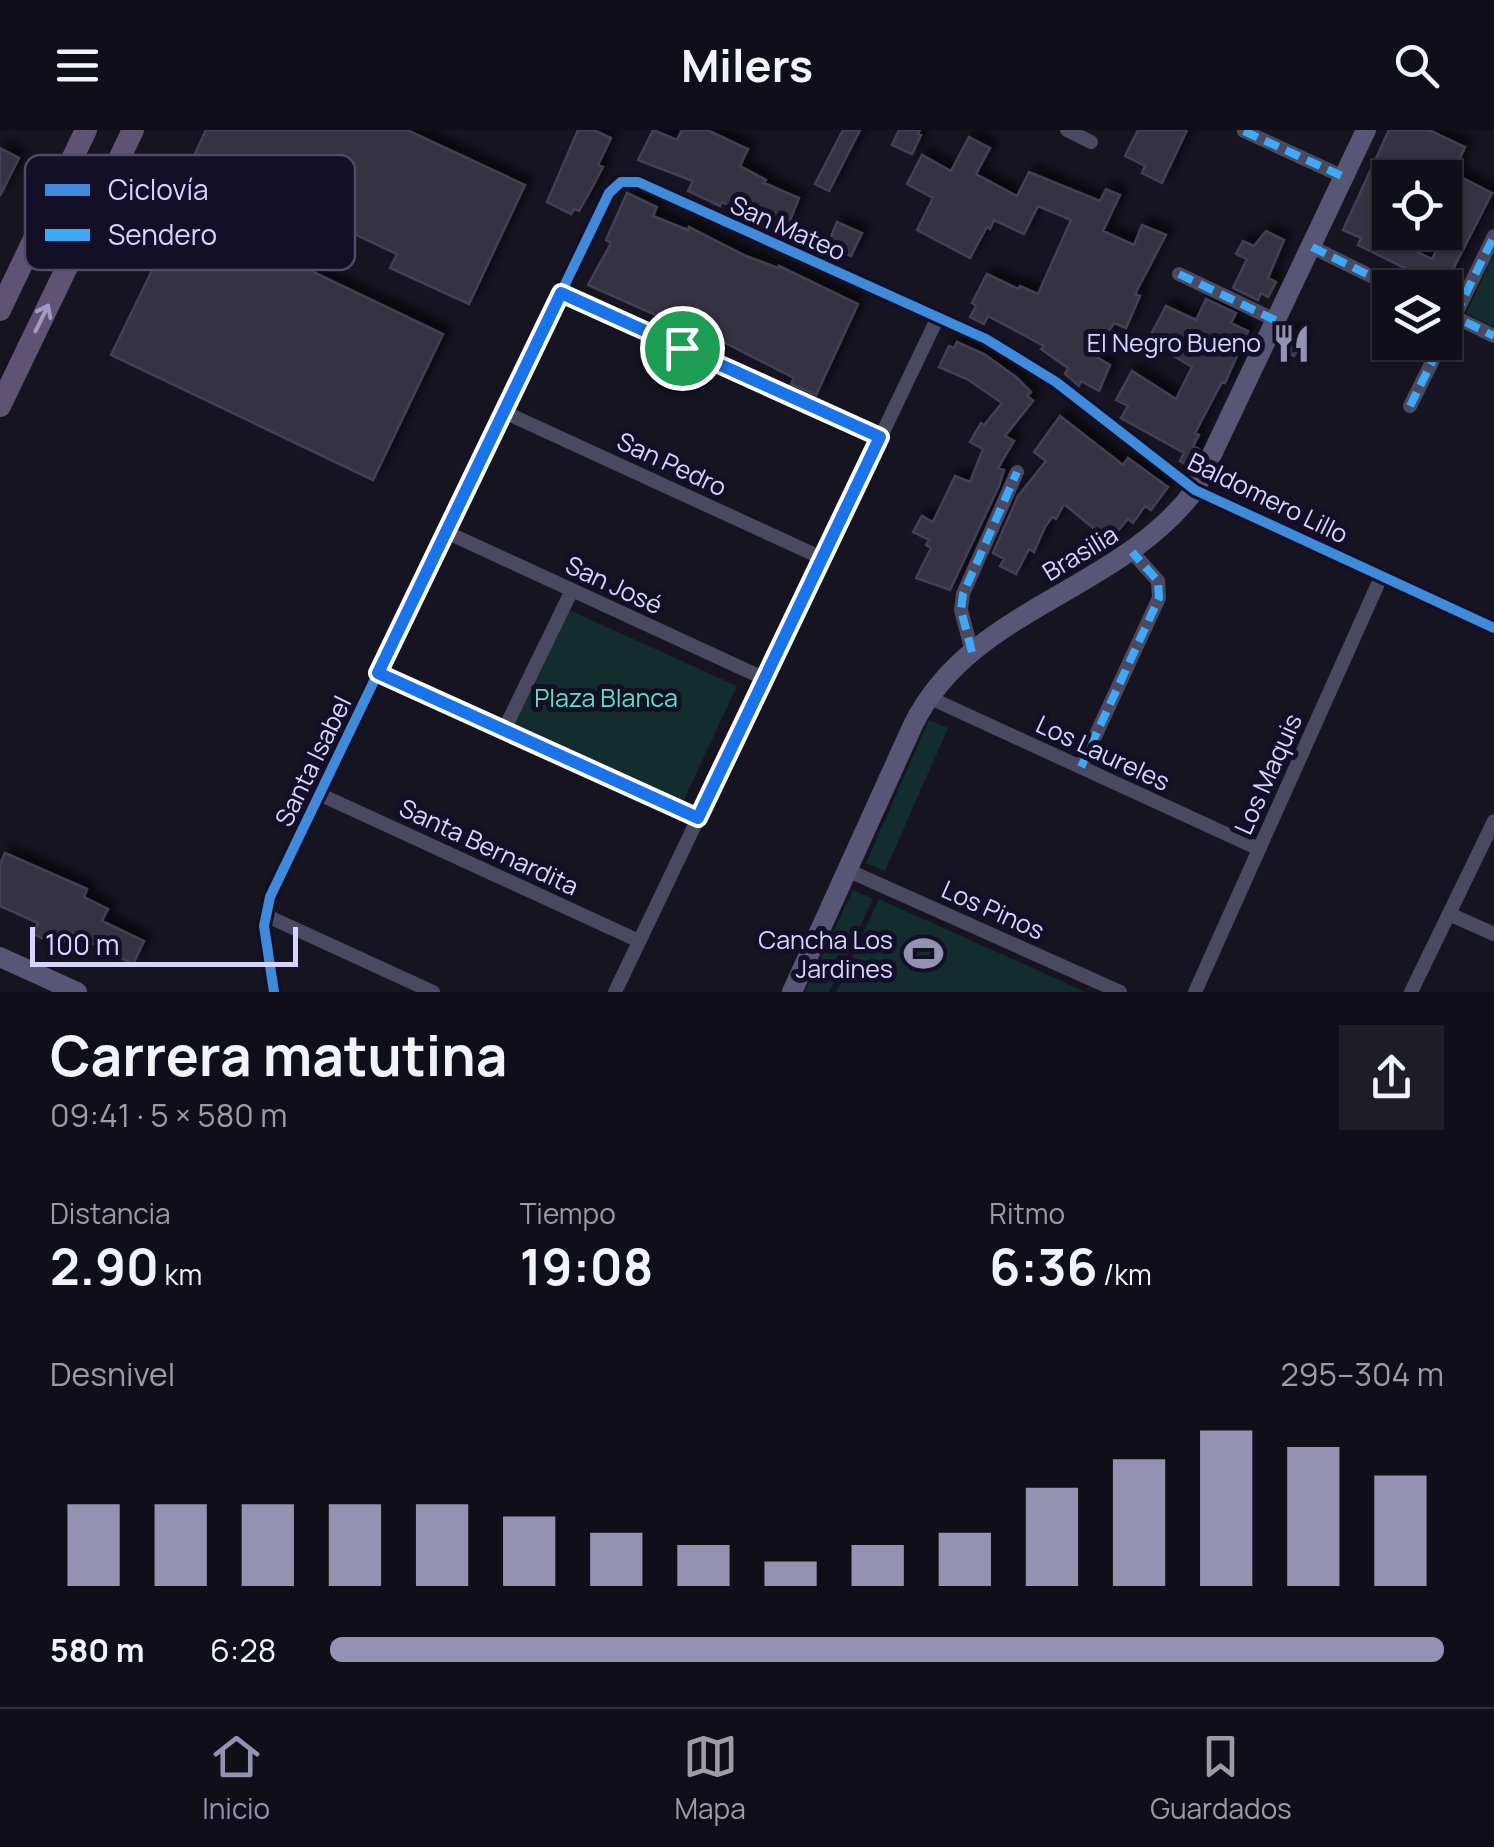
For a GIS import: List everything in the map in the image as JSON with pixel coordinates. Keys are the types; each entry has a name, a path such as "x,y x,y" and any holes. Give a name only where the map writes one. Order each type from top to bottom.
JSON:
{"main road":[{"path":"74,155 86,130"},
{"path":"122,155 134,130"},
{"path":"0,310 25,258"},
{"path":"0,406 66,270"}],"street":[{"path":"1067,130 1091,142"},
{"name":"Brasilia","path":"792,992 928,698 972,652 1015,620 1132,552 1174,516 1195,490 1366,130"},
{"path":"1244,131 1344,178"},
{"name":"Santa Isabel","path":"264,915 609,193 621,182"},
{"name":"San Mateo","path":"621,182 638,182 938,317"},
{"path":"1462,293 1494,236"},
{"path":"1312,246 1372,276"},
{"path":"1179,274 1277,321"},
{"path":"561,293 880,437"},
{"path":"615,992 938,317"},
{"name":"Baldomero Lillo","path":"938,317 1032,366 1195,490 1494,628"},
{"path":"1462,321 1494,336"},
{"path":"1410,406 1433,360"},
{"name":"San Pedro","path":"504,412 822,558"},
{"path":"972,652 961,610 963,594 1017,472"},
{"name":"San José","path":"446,532 764,679"},
{"path":"1080,768 1159,598 1158,580 1132,552"},
{"name":"Los Maquis","path":"1194,992 1382,575"},
{"path":"504,730 572,590"},
{"path":"378,673 698,818"},
{"name":"Los Laureles","path":"928,698 1259,849"},
{"name":"Santa Bernardita","path":"319,794 639,941"},
{"path":"1412,992 1494,821"},
{"name":"Los Pinos","path":"847,870 1120,992"},
{"path":"1449,914 1494,934"},
{"path":"264,915 274,992"},
{"path":"264,915 432,992"},
{"path":"0,957 76,992"}],"green space":[{"path":"1494,254 1494,327 1466,313"},
{"name":"Plaza Blanca","path":"567,609 737,686 682,804 513,727"},
{"path":"929,720 948,728 885,871 866,863"},
{"path":"853,890 873,899 829,992 805,992"},
{"name":"Cancha Los Jardines","path":"879,899 1086,992 836,992"}],"building":[{"path":"206,130 407,130 525,185 469,304 390,268 397,254 355,234 355,155 194,155"},
{"path":"578,130 594,130 611,138 592,188 579,211 574,209 571,214 547,202"},
{"path":"653,130 677,140 682,130 707,130 748,149 740,166 766,180 764,183 799,198 789,223 750,209 746,215 722,202 720,206 688,191 693,181 638,160"},
{"path":"843,130 860,130 829,191 815,184"},
{"path":"899,130 920,130 912,154 892,145"},
{"path":"1138,130 1187,130 1162,183 1142,173 1145,166 1125,156"},
{"path":"1389,130 1429,130 1465,147 1459,160 1375,160"},
{"path":"969,137 990,148 976,174 1017,196 1029,172 1100,201 1106,189 1120,195 1103,231 1134,245 1142,225 1166,235 1135,294 1140,296 1126,328 1114,323 1095,356 1110,365 1099,391 1081,381 1079,386 1065,374 1068,368 1041,349 1044,346 988,316 984,324 970,317 976,306 972,303 987,274 1038,294 1071,220 1038,206 1024,234 994,220 970,258 917,230 933,198 907,184 922,155 951,171"},
{"path":"0,148 19,158 0,196"},
{"path":"1372,167 1372,250 1414,250 1432,259 1436,250 1462,250 1462,178 1492,193 1453,270 1409,270 1358,245 1361,238 1343,230"},
{"path":"627,193 657,207 653,216 688,230 689,227 858,304 816,395 791,384 794,378 698,329 696,333 588,285 611,243 606,240"},
{"path":"837,222 862,233 851,256 827,246"},
{"path":"1266,231 1284,240 1268,278 1276,282 1268,297 1261,293 1258,300 1233,288 1247,259 1236,254 1243,241 1254,246"},
{"path":"152,270 309,270 443,334 373,480 111,355"},
{"path":"1206,299 1236,313 1231,323 1248,331 1225,383 1222,382 1195,433 1199,435 1193,446 1199,449 1191,467 1180,461 1184,453 1121,418 1128,406 1116,400 1132,371 1176,399 1192,367 1148,340 1166,306 1196,320"},
{"name":"El Negro Bueno","path":"1287,331 1303,338 1294,356 1279,348"},
{"path":"957,342 984,354 1016,377 1031,392 1027,396 1033,401 1005,436 1014,441 998,468 1004,470 999,486 950,590 916,578 931,548 926,545 929,540 913,532 922,516 933,522 955,476 970,482 983,449 970,442 981,423 984,425 1002,403 967,379 939,367 949,346 954,348"},
{"path":"1060,416 1123,465 1128,458 1168,487 1151,510 1145,506 1133,523 1128,519 1109,541 1064,504 1056,519 1052,517 1045,527 1034,552 1029,549 1016,574 1000,566 1004,559 993,553 1018,496 1046,461 1034,452"},
{"path":"5,853 87,889 84,897 108,909 102,921 144,941 133,964 68,931 61,947 33,934 38,923 0,906 0,864"}],"marked path":[{"path":"1244,131 1344,177"},
{"path":"1462,301 1494,236"},
{"path":"1312,247 1372,277"},
{"path":"1179,274 1277,321"},
{"path":"1462,320 1494,336"},
{"path":"1410,406 1433,360"},
{"path":"972,652 961,610 963,594 1017,472"},
{"path":"1081,767 1159,598 1158,581 1132,552"}],"cycle path":[{"path":"274,992 264,926 270,897 609,193 621,182 638,182 986,339 1056,382 1195,490 1494,628"}],"place":[{"name":"El Negro Bueno","path":"1291,343"},
{"name":"Cancha Los Jardines","path":"923,954"}],"route":[{"path":"561,293 682,348 880,437 698,818 378,673 561,293"}]}
